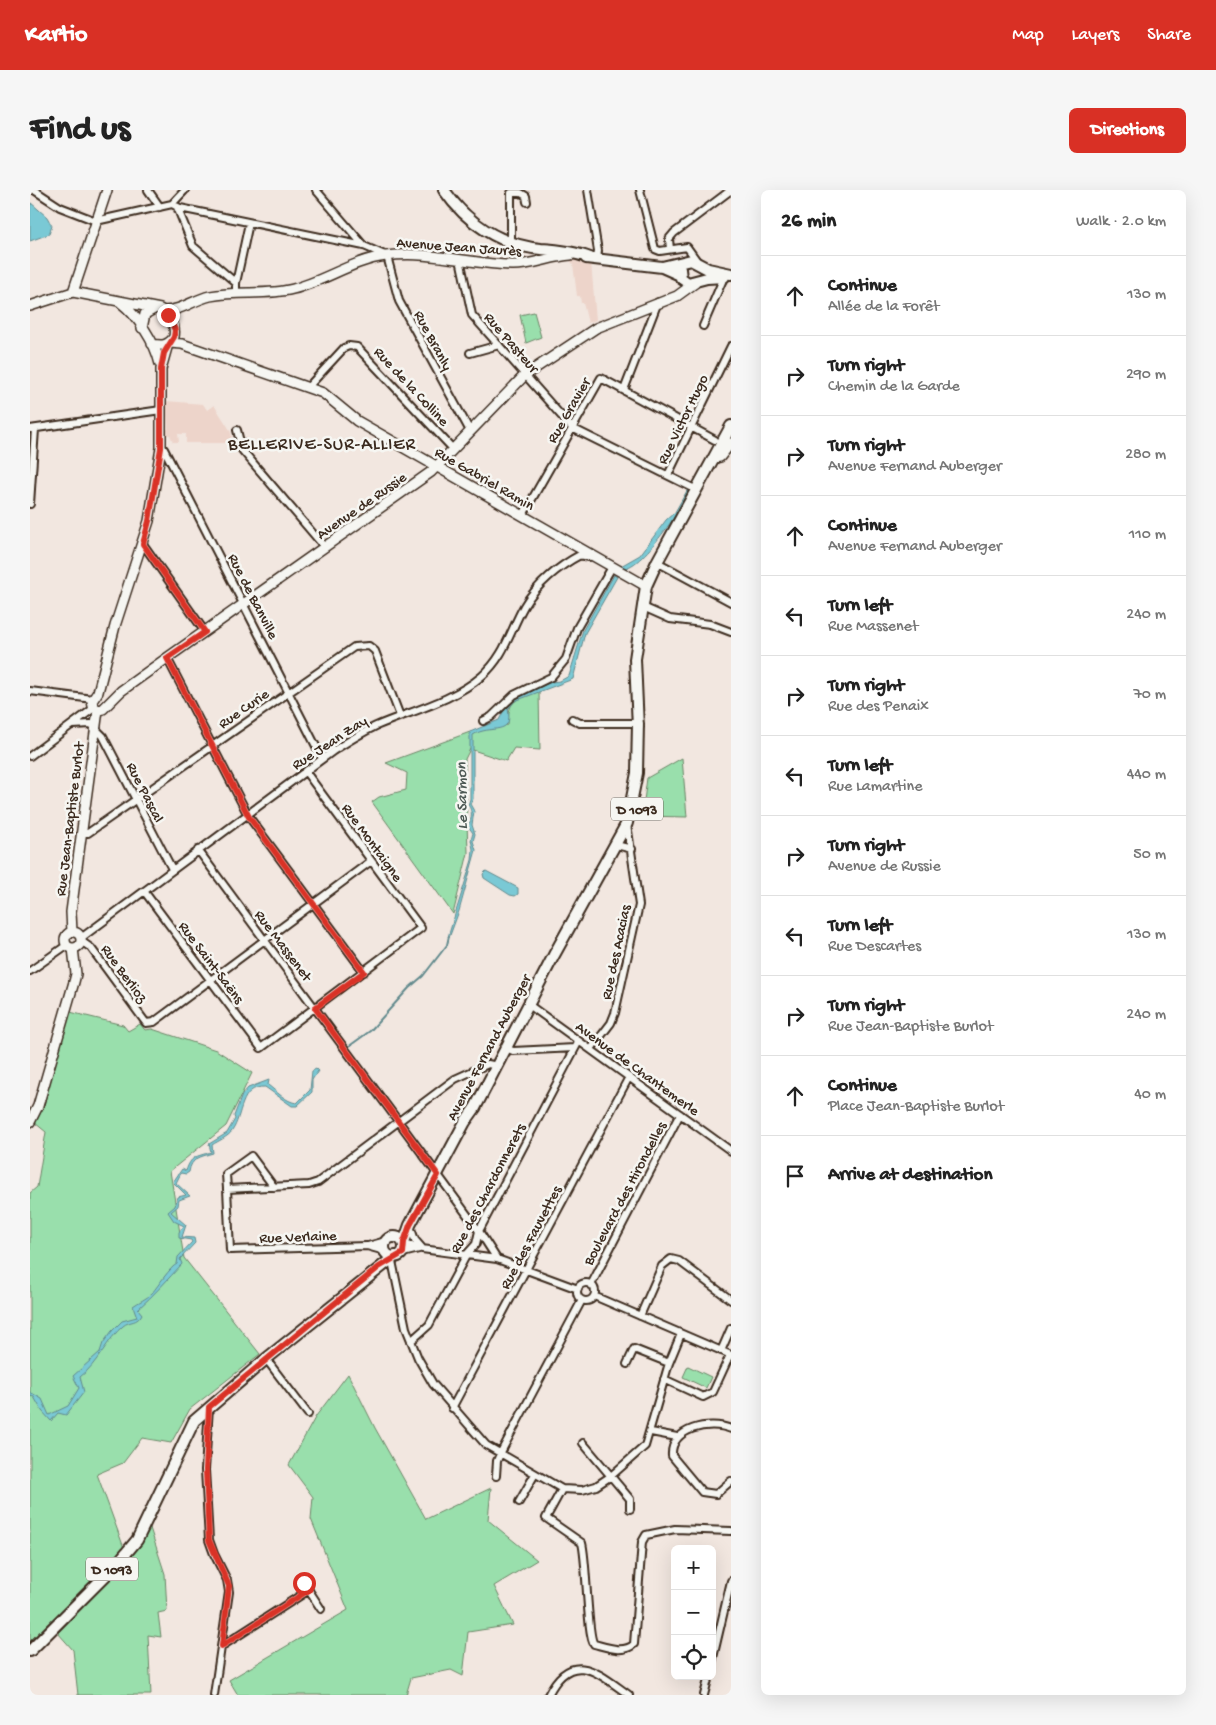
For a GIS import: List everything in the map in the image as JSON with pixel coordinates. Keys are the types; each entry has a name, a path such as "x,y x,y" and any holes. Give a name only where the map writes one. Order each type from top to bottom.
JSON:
{"main road":[{"path":"444,190 458,208 476,225 510,242 541,249 662,267 697,282 729,277"},
{"path":"541,249 562,256 590,257"},
{"path":"662,267 684,262 700,264 729,277"},
{"path":"682,277 684,262"},
{"path":"697,282 703,275 700,264"},
{"name":"D 1093","path":"642,607 646,586 693,488 725,441 731,426"},
{"name":"Avenue Fernand Auberger","path":"594,884 620,846 627,828 637,773 638,723 635,659 642,607"},
{"name":"Avenue Fernand Auberger","path":"379,1267 395,1249 410,1225 497,1066 561,942 627,828"},
{"name":"D 1093","path":"30,1652 127,1553 146,1525 170,1469 194,1421 266,1359 379,1267"},
{"name":"D 1093","path":"170,1469 185,1427 201,1407 248,1368 266,1359"}],"street":[{"path":"34,190 60,207 96,221 174,205 249,223 364,246 387,256"},
{"path":"73,292 96,221 103,207 107,190"},
{"path":"148,190 160,207"},
{"path":"174,205 185,190"},
{"path":"316,190 364,246"},
{"path":"588,190 598,251 590,257"},
{"path":"640,190 655,249 660,251 687,247 700,264"},
{"path":"672,248 670,239 674,233 731,190"},
{"path":"510,242 511,193 521,193 526,196 527,202"},
{"path":"174,205 193,246 236,287"},
{"path":"236,287 249,223"},
{"path":"682,247 686,252 684,262"},
{"name":"Avenue Jean Jaurès","path":"158,310 179,309 203,298 236,287 266,293 292,290 322,280 356,264 387,256 460,259 521,265 551,260 562,256"},
{"name":"Rue Branly","path":"387,256 399,301 470,431"},
{"name":"Rue Pasteur","path":"460,259 472,315 572,428"},
{"name":"Avenue de Russie","path":"658,302 679,289 682,277"},
{"path":"703,326 729,277"},
{"name":"Avenue de Russie","path":"30,756 73,725 99,702 122,691 327,546 436,466 525,375 591,331 684,292 697,282"},
{"path":"30,306 73,292 119,301 158,310 168,315 175,330 169,344 161,346 152,344 133,313 119,301"},
{"path":"624,390 658,302"},
{"path":"142,328 145,314 158,310"},
{"name":"Rue Jean-Baptiste Burlot","path":"152,344 161,369"},
{"name":"Rue Jean-Baptiste Burlot","path":"72,932 72,912 100,685 115,626 149,521 161,448 161,369 169,344"},
{"name":"Rue Gabriel Ramin","path":"169,344 182,344 308,387 331,399 357,421 646,586"},
{"path":"470,353 499,345"},
{"name":"Rue de la Colline","path":"308,387 344,348 349,346 357,347 453,448"},
{"name":"Rue Victor Hugo","path":"668,475 731,346"},
{"name":"Rue Gravier","path":"523,515 599,380 604,378 691,427 725,441"},
{"path":"30,504 33,429 161,410"},
{"path":"572,428 693,488"},
{"path":"237,430 242,450 322,544 327,546"},
{"name":"Rue de Banville","path":"161,448 164,449 322,758"},
{"path":"143,544 205,632"},
{"name":"Rue Jean Zay","path":"81,940 322,758 374,727 457,693 481,677 495,664 505,650 530,597 538,586 570,560 577,547"},
{"path":"482,721 498,711 514,695 551,677 566,659 577,628 608,564 596,561 585,555 570,560"},
{"path":"657,562 731,602"},
{"path":"642,607 670,619 706,623 731,632"},
{"name":"Rue Curie","path":"81,833 88,833 354,647 369,646 373,649 400,716"},
{"path":"167,658 247,813 364,972 315,1008"},
{"path":"30,691 99,702"},
{"path":"572,719 580,723 638,723"},
{"path":"73,725 86,723 94,728"},
{"name":"Rue Pascal","path":"94,728 103,736 172,870"},
{"name":"Rue Montaigne","path":"305,771 421,928 364,972"},
{"name":"Rue des Acacias","path":"591,1049 611,1023 615,1014 637,919 638,894 627,828"},
{"path":"620,846 632,849"},
{"name":"Rue Massenet","path":"198,850 479,1231 497,1259"},
{"path":"210,980 371,861"},
{"name":"Rue Saint-Saëns","path":"144,891 261,1048 315,1008"},
{"path":"30,971 70,947 79,946 81,940 76,933 72,932 66,937 70,947 76,974 38,1106 30,1122"},
{"name":"Rue Berlioz","path":"81,940 91,948 146,1023 154,1022 210,980"},
{"name":"Avenue de Chantemerle","path":"529,1005 731,1151"},
{"name":"Rue des Chardonnerets","path":"411,1342 429,1325 467,1254 476,1244 479,1231 579,1041"},
{"path":"506,1048 513,1051 575,1048"},
{"path":"274,1187 251,1156 226,1174 227,1189 274,1187 309,1185 318,1182 455,1079 488,1064 497,1066"},
{"name":"Rue des Fauvettes","path":"452,1408 629,1077"},
{"name":"Boulevard des Hirondelles","path":"590,1285 680,1114"},
{"name":"Rue Verlaine","path":"227,1189 230,1250 367,1246 395,1249"},
{"path":"410,1225 415,1240 422,1248"},
{"name":"Rue Verlaine","path":"367,1246 395,1249"},
{"path":"578,1289 497,1259 422,1248 395,1249 394,1271 399,1302 411,1342 433,1384 486,1445 562,1489 582,1490 596,1486 611,1476 646,1446 664,1379 681,1334"},
{"path":"640,1316 662,1266 671,1259 679,1261 731,1300"},
{"path":"379,1267 394,1271"},
{"path":"585,1283 590,1285 594,1288 594,1296 590,1300 582,1300 578,1297 578,1289 585,1283"},
{"path":"594,1296 730,1355 713,1392 703,1396 664,1379"},
{"path":"496,1476 497,1461 500,1454 582,1300"},
{"path":"721,1351 731,1328"},
{"path":"627,1364 634,1349 669,1363"},
{"path":"266,1359 308,1414"},
{"path":"214,1695 229,1586 209,1540 206,1470 209,1407 232,1381"},
{"path":"731,1429 713,1425 682,1432 677,1437 672,1456 702,1492 716,1494 731,1481"},
{"path":"651,1432 677,1437"},
{"path":"583,1443 630,1499 630,1509"},
{"path":"519,1502 535,1474"},
{"path":"562,1489 546,1518 582,1544 590,1621 589,1636 594,1644 601,1646 622,1650 628,1649 634,1644 642,1542 646,1535 675,1529 731,1531"},
{"path":"716,1645 731,1581"},
{"path":"304,1583 321,1609"},
{"path":"222,1646 309,1590"},
{"path":"548,1695 558,1677 568,1672 587,1669 603,1674 629,1695"},
{"path":"704,1695 708,1680"}],"shaded area":[{"path":"570,261 591,262 596,320 588,323 583,303 581,303 580,296 577,296 573,264"},
{"path":"166,401 203,404 207,410 214,405 230,430 234,443 186,443 186,434 178,434 179,442 173,442 170,435 166,435 166,429 168,429"}],"green space":[{"path":"534,312 541,337 526,343 520,315"},
{"path":"539,691 540,750 514,748 506,761 470,749 465,759 468,853 453,914 372,802 379,797 406,790 407,773 386,763 470,732 508,725 508,716 515,701"},
{"path":"682,758 687,817 642,816 647,778"},
{"path":"70,1012 123,1025 128,1031 140,1024 145,1030 152,1029 216,1050 252,1073 226,1126 170,1171 184,1258 260,1354 190,1409 171,1443 142,1438 123,1463 97,1474 124,1548 30,1641 30,1193 37,1187 46,1132 35,1123 43,1107"},
{"path":"688,1366 711,1377 706,1388 683,1377"},
{"path":"348,1374 375,1428 426,1519 491,1488 488,1520 537,1560 494,1586 513,1625 468,1632 463,1676 451,1670 411,1678 406,1695 238,1695 229,1680 348,1610 311,1519 313,1497 289,1465 316,1416"},
{"path":"150,1528 165,1574 167,1611 158,1613 161,1637 148,1635 151,1695 78,1695 73,1650 58,1633 128,1561"}],"water":[{"path":"30,202 47,217 52,226 49,234 30,241"},
{"path":"688,489 691,491 679,510 648,551 637,562 627,567 619,567 640,555 666,520 675,512"},
{"path":"614,575 617,577 585,633 573,679 515,701 508,709 509,718 504,727 486,730 473,735 473,799 470,804 474,811 472,825 475,834 473,841 476,850 459,911 449,938 472,860 473,849 471,840 473,833 468,826 471,815 468,805 470,799 470,732 499,720 506,706 514,698 569,676 583,630"},
{"path":"486,871 518,888 518,894 515,896 510,895 484,878 483,874"},
{"path":"316,1069 318,1071 312,1080 312,1092 297,1106 292,1106 265,1087 250,1091 243,1103 236,1125 230,1133 212,1145 213,1153 194,1161 189,1172 186,1174 181,1173 176,1183 190,1196 179,1200 178,1206 171,1212 186,1225 182,1237 194,1238 195,1243 180,1259 182,1264 138,1309 142,1314 140,1317 136,1321 126,1324 112,1337 92,1366 80,1377 84,1392 66,1415 58,1413 51,1421 42,1411 34,1397 30,1396 30,1392 42,1399 49,1415 68,1406 79,1388 73,1376 100,1352 103,1343 122,1321 137,1317 133,1306 152,1293 177,1264 178,1257 192,1242 191,1240 179,1238 179,1232 184,1226 174,1221 168,1212 175,1206 178,1197 186,1195 173,1182 182,1169 186,1171 194,1158 211,1152 209,1144 227,1133 235,1119 234,1116 242,1095 248,1088 269,1080 268,1085 289,1101 297,1103 310,1090 312,1071"}],"waterway":[{"name":"Le Sarmon","path":"348,1047 370,1031 409,988 423,976 447,945 449,936"}],"district":[{"name":"BELLERIVE-SUR-ALLIER","path":"322,443"}],"route":[{"path":"168,315 174,324 175,330 174,337 164,353 161,369 161,448 149,521 143,544 205,632 167,658 249,817 364,972 315,1008 438,1175 410,1225 404,1242 403,1253 379,1267 209,1407 206,1470 207,1524 209,1540 229,1586 222,1646 225,1646 309,1590 304,1583"}]}
